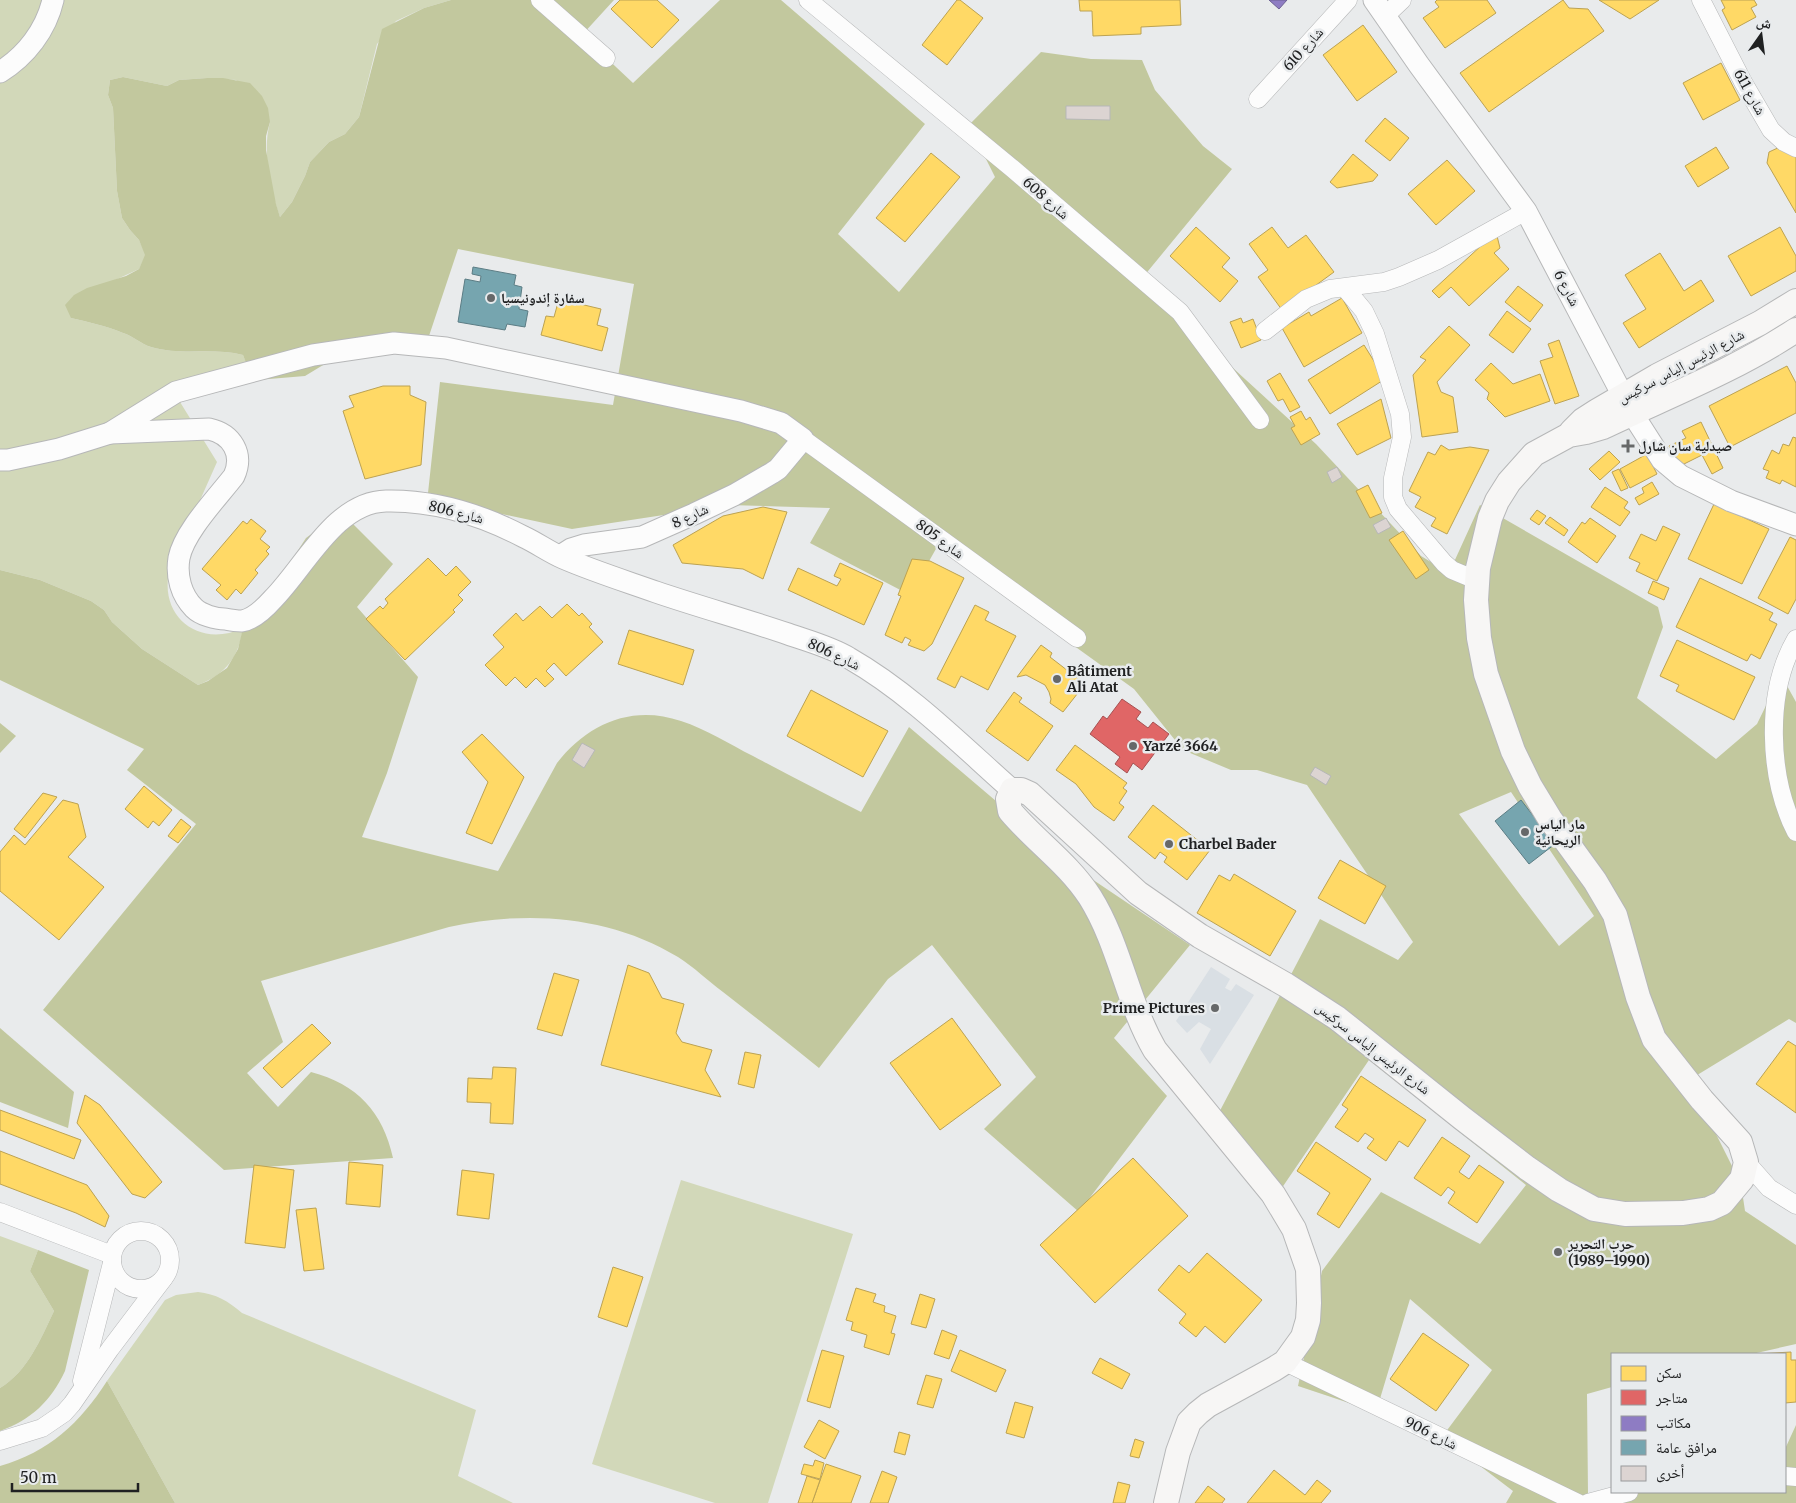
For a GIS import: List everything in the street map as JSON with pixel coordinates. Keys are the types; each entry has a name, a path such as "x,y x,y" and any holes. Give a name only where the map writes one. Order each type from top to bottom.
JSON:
{"main road":[{"name":"شارع الرئيس إلياس سركيس","path":"1628,405 1657,376 1788,307"},
{"name":"شارع الرئيس إلياس سركيس","path":"1012,790 1021,790 1037,800 1152,904 1200,936 1286,985 1337,1018 1527,1168 1559,1190 1594,1209 1625,1214 1656,1215 1683,1213 1709,1209 1722,1203 1742,1179 1746,1162 1740,1142 1702,1100 1654,1039 1643,1012 1615,915 1595,881 1550,819 1530,786 1513,751 1486,674 1479,638 1476,580 1482,545 1490,518 1509,482 1534,454 1569,435 1583,420 1716,374 1794,336"},
{"path":"1012,790 1008,800 1010,810 1077,879 1090,898 1101,918 1121,965 1143,1029 1155,1050 1273,1194 1294,1229 1308,1269 1308,1320 1303,1337 1285,1362 1274,1370 1208,1405 1189,1422 1178,1452 1166,1503"}],"street":[{"path":"0,72 32,44 49,15 53,0"},
{"path":"540,0 606,58"},
{"name":"شارع 608","path":"808,0 1013,169 1180,312 1260,420"},
{"name":"شارع 610","path":"1258,99 1348,0"},
{"path":"1380,8 1402,0"},
{"name":"شارع 611","path":"1701,0 1743,82 1771,130 1784,142 1796,148"},
{"name":"شارع 6","path":"1380,8 1526,211 1628,405 1662,460 1681,476 1731,501 1796,525"},
{"path":"1265,331 1306,299 1330,289 1384,282 1399,277 1438,260 1526,211"},
{"path":"1345,288 1364,311 1375,334 1400,414 1402,437 1392,490 1398,509 1444,564 1452,570 1476,580"},
{"path":"1788,307 1794,336"},
{"path":"0,460 8,460 59,448 110,433 176,392 313,355 394,343 446,348 741,411 781,423 803,439"},
{"name":"شارع 806","path":"110,433 209,429 222,433 233,443 236,449 238,463 234,476 183,544 179,561 179,582 185,598 197,611 220,619 242,621 261,611 277,595 330,529 360,506 383,501 415,502 451,509 487,519 560,556 660,593 755,623 847,656 884,680 926,714 1012,790"},
{"name":"شارع 8","path":"560,556 571,549 584,545 642,537 694,514 778,469 803,439"},
{"name":"شارع 805","path":"803,439 1077,638"},
{"path":"1796,639 1784,662 1778,685 1774,756 1783,802 1796,832"},
{"path":"1746,1162 1769,1188 1796,1205"},
{"path":"0,1212 112,1259 118,1278 132,1287 148,1288 162,1279"},
{"path":"0,1441 49,1425 64,1413 79,1393 110,1349 162,1279 170,1265 168,1248 157,1235 142,1230 133,1231 119,1240 112,1259 79,1393"},
{"name":"شارع 906","path":"1285,1362 1578,1503"},
{"path":"1588,1503 1625,1493"}],"shaded area":[{"name":"Prime Pictures","path":"1211,967 1230,979 1225,988 1231,991 1236,984 1254,995 1210,1064 1200,1049 1211,1029 1199,1022 1187,1033 1176,1021"}],"green space":[{"path":"0,0 451,0 424,8 396,21 377,44 359,117 345,134 329,142 310,162 292,202 280,217 268,170 267,145 270,122 236,80 207,78 179,80 167,86 123,77 110,80 108,95 113,108 117,191 122,218 139,240 146,255 139,269 113,281 71,318 111,328 127,334 147,346 162,350 220,352 243,355 248,367 172,389 217,462 170,568 168,585 170,601 176,614 185,624 197,631 211,634 227,633 243,628 238,648 229,664 216,676 198,685 142,649 112,622 104,610 91,601 40,580 0,570"},
{"path":"451,0 614,0 582,35 633,83 720,0 781,0 925,124 838,234 899,292 995,177 969,125 1041,52 1091,59 1142,60 1155,90 1203,146 1232,169 1139,282 1316,444 1421,556 1449,573 1480,505 1658,607 1663,627 1637,698 1716,759 1757,724 1781,675 1796,702 1796,1023 1789,1019 1689,1080 1741,1184 1745,1211 1796,1245 1796,1344 1756,1353 1611,1353 1611,1387 1587,1394 1588,1494 1611,1492 1786,1493 1786,1447 1796,1425 1796,1503 1506,1503 1513,1491 1442,1437 1492,1370 1410,1299 1376,1412 1298,1386 1322,1271 1381,1192 1480,1244 1526,1185 1369,1060 1275,1198 1212,1126 1320,919 1398,960 1413,942 1307,785 1257,770 1231,770 1183,750 1134,689 937,547 910,595 810,543 830,508 729,505 572,529 497,513 428,493 440,382 613,405 634,284 458,249 424,351 338,356 305,376 244,381 248,368 243,355 220,352 162,350 147,346 127,334 111,328 71,318 65,305 74,295 87,288 126,276 139,269 145,255 139,240 122,218 117,191 113,108 108,95 110,80 123,77 167,86 179,80 207,78 223,78 250,83 262,96 268,108 270,122 266,136 266,150 280,217 292,202 310,162 329,142 345,134 359,117 382,29 424,8","holes":["1511,792 1594,916 1559,946 1459,814"]},
{"path":"341,512 393,564 357,607 418,677 387,773 362,837 498,871 557,763 569,749 596,728 612,721 645,715 663,716 699,728 861,812 909,727 1071,865 1190,945 1114,1038 1167,1096 1079,1212 984,1129 1036,1077 932,945 888,979 819,1068 678,957 652,943 624,932 566,920 508,919 449,927 261,981 283,1042 247,1073 278,1107 311,1072 342,1084 366,1102 375,1114 382,1127 393,1158 224,1170 43,1010 196,824 127,770 144,749 0,680 0,570 40,580 91,601 104,610 112,622 142,649 198,685 208,681 227,668 238,649 243,628 262,606 306,538"},
{"path":"0,723 16,736 0,753"},
{"path":"0,1028 74,1092 68,1128 0,1102"},
{"path":"681,1180 853,1234 768,1503 715,1503 592,1464"},
{"path":"0,1236 38,1250 30,1271 54,1311 26,1364 10,1381 0,1388"},
{"path":"38,1250 89,1270 65,1371 59,1382 39,1408 21,1421 0,1431 0,1388 10,1381 26,1364 54,1311 30,1271"},
{"path":"198,1292 216,1296 242,1313 476,1410 458,1476 513,1503 175,1503 107,1381 165,1300 176,1295"},
{"path":"107,1381 175,1503 0,1503 0,1466 34,1453 62,1434 86,1410"}],"building: سكن":[{"path":"620,0 657,0 679,20 652,48 611,9"},
{"path":"957,0 960,0 983,18 947,65 922,45"},
{"path":"1079,0 1180,0 1181,25 1141,27 1141,34 1093,36 1092,11 1080,11"},
{"path":"1437,0 1487,0 1496,13 1445,48 1423,18 1439,7 1435,2"},
{"path":"1563,0 1569,8 1588,9 1604,31 1489,112 1460,73"},
{"path":"1599,0 1659,0 1630,19"},
{"path":"1721,0 1754,0 1757,5 1751,8 1756,17 1732,30 1722,10 1725,8"},
{"path":"1363,25 1397,72 1357,101 1323,55"},
{"path":"1721,63 1740,100 1703,120 1683,83"},
{"path":"1385,118 1409,138 1390,161 1365,141"},
{"path":"1782,146 1796,155 1796,213 1767,163 1769,152"},
{"path":"1716,147 1729,168 1698,187 1685,166"},
{"path":"931,153 960,177 905,242 876,218"},
{"path":"1353,154 1378,175 1373,181 1337,188 1330,182"},
{"path":"1447,160 1475,191 1436,225 1408,194"},
{"path":"1196,227 1230,258 1222,267 1238,281 1220,302 1170,256"},
{"path":"1272,227 1288,248 1306,235 1334,272 1282,310 1258,277 1268,270 1249,244"},
{"path":"1780,227 1796,256 1796,271 1751,296 1728,256"},
{"path":"1496,232 1500,248 1494,253 1509,269 1469,306 1451,287 1439,298 1432,291"},
{"path":"1660,253 1684,291 1701,280 1714,301 1639,348 1623,323 1646,309 1625,275"},
{"path":"1518,286 1543,305 1530,322 1505,302"},
{"path":"1342,298 1362,333 1304,367 1282,328 1309,312 1311,316"},
{"path":"559,299 601,309 597,325 608,328 602,351 541,335 546,316 554,317"},
{"path":"1507,311 1531,329 1513,353 1489,335"},
{"path":"1241,318 1243,323 1253,319 1261,340 1241,348 1230,322"},
{"path":"1449,326 1470,345 1437,382 1441,392 1453,397 1458,432 1422,437 1413,375 1426,360 1420,357"},
{"path":"1559,340 1579,396 1555,404 1540,361 1553,357 1548,344"},
{"path":"1364,345 1385,379 1330,414 1308,380"},
{"path":"1491,363 1513,384 1540,374 1550,401 1505,417 1487,399 1489,393 1475,380"},
{"path":"1787,366 1796,383 1796,413 1730,447 1709,406"},
{"path":"1280,373 1300,407 1290,412 1283,399 1278,401 1267,381"},
{"path":"383,386 410,386 410,395 426,402 421,465 365,479 343,411 354,407 349,396"},
{"path":"1381,399 1391,438 1357,455 1337,424"},
{"path":"1301,411 1306,420 1310,417 1320,434 1301,445 1291,428 1295,426 1290,417"},
{"path":"1701,422 1723,468 1712,474 1702,455 1680,466 1669,446 1686,438 1682,431"},
{"path":"1793,437 1796,438 1796,487 1782,480 1780,484 1766,478 1769,471 1763,469 1772,450 1779,454 1783,444 1789,446"},
{"path":"1441,445 1449,450 1470,447 1489,450 1447,534 1431,526 1436,518 1415,507 1421,497 1409,491 1428,452 1435,455"},
{"path":"1609,451 1620,462 1600,480 1589,469"},
{"path":"1647,454 1657,474 1630,488 1620,469"},
{"path":"1619,469 1628,488 1621,491 1612,472"},
{"path":"1652,482 1659,494 1639,505 1635,498 1644,493 1642,488"},
{"path":"1368,485 1382,513 1370,518 1356,491"},
{"path":"1605,487 1628,502 1624,508 1630,512 1620,526 1591,507"},
{"path":"1714,504 1769,529 1742,584 1688,559"},
{"path":"763,507 787,512 763,579 743,569 682,563 673,545 723,516"},
{"path":"1537,510 1546,516 1539,525 1530,519"},
{"path":"1550,517 1568,530 1564,536 1545,523"},
{"path":"1590,518 1616,536 1597,563 1568,542 1582,522 1585,524"},
{"path":"251,519 266,531 260,539 270,547 266,551 269,554 255,570 258,573 241,594 236,589 227,600 216,590 221,585 202,569 243,521 247,524"},
{"path":"1663,526 1680,534 1657,581 1636,571 1640,563 1629,558 1641,534 1656,541"},
{"path":"1403,531 1429,570 1416,579 1389,540"},
{"path":"1790,537 1796,540 1796,599 1788,614 1758,598"},
{"path":"428,558 446,576 456,566 471,582 458,595 463,600 453,610 455,612 405,660 366,619 380,606 383,609 388,603 385,599"},
{"path":"912,559 930,561 964,578 932,644 924,651 908,645 911,640 905,637 902,643 885,635 901,596 898,595"},
{"path":"840,563 883,583 864,625 788,590 798,568 837,586 841,579 834,576"},
{"path":"1700,578 1773,613 1769,620 1777,624 1760,659 1751,654 1747,661 1676,627"},
{"path":"1653,581 1669,588 1664,600 1648,593"},
{"path":"567,604 579,616 582,613 592,624 589,627 603,642 566,676 554,663 546,671 554,679 545,687 536,678 526,688 515,677 506,686 485,665 504,647 493,635 516,613 523,621 540,606 552,618"},
{"path":"975,605 989,612 985,620 1016,636 988,690 961,676 955,688 937,679"},
{"path":"629,630 694,650 683,685 618,664"},
{"path":"1677,640 1755,677 1734,720 1676,691 1679,685 1660,676"},
{"name":"Bâtiment Ali Atat","path":"1041,645 1052,653 1050,657 1085,684 1063,712 1050,703 1051,699 1045,685 1026,675 1017,677"},
{"path":"811,690 888,731 863,777 787,736"},
{"path":"1014,692 1022,698 1019,702 1053,726 1028,761 986,731"},
{"path":"482,734 524,777 492,844 466,833 488,782 462,752"},
{"path":"1075,745 1127,783 1123,788 1127,791 1119,803 1124,807 1114,821 1094,807 1076,784 1056,770"},
{"path":"144,786 172,810 159,826 153,821 148,828 125,809"},
{"path":"43,793 57,797 25,838 14,829"},
{"path":"63,800 78,804 86,837 68,857 104,887 59,940 0,891 0,852 14,835 25,845"},
{"name":"Charbel Bader","path":"1153,805 1210,850 1187,880 1164,862 1167,857 1160,852 1155,859 1128,837"},
{"path":"181,819 191,827 178,843 168,836"},
{"path":"1340,860 1386,886 1365,924 1318,898"},
{"path":"1234,874 1296,911 1270,956 1197,913 1219,875 1230,881"},
{"path":"628,965 649,973 662,998 684,1004 676,1033 682,1042 712,1050 705,1070 721,1097 601,1065"},
{"path":"554,973 579,980 562,1036 537,1029"},
{"path":"952,1018 1001,1085 940,1130 890,1063"},
{"path":"312,1024 331,1043 282,1088 263,1068"},
{"path":"1788,1041 1796,1046 1796,1113 1756,1084"},
{"path":"745,1052 761,1055 754,1088 738,1084"},
{"path":"493,1067 516,1068 513,1124 490,1123 491,1103 467,1102 468,1078 492,1079"},
{"path":"1361,1076 1426,1120 1408,1147 1399,1141 1386,1161 1367,1148 1374,1139 1365,1133 1358,1142 1335,1127 1348,1109 1342,1105"},
{"path":"85,1095 100,1105 162,1182 145,1198 132,1194 77,1123"},
{"path":"0,1110 81,1140 74,1159 0,1130"},
{"path":"1442,1137 1470,1156 1459,1172 1469,1179 1479,1165 1504,1182 1477,1223 1448,1203 1455,1192 1448,1187 1441,1196 1414,1178"},
{"path":"1316,1142 1371,1179 1339,1228 1317,1214 1330,1193 1297,1171"},
{"path":"0,1151 87,1185 109,1216 105,1227 76,1213 0,1184"},
{"path":"1133,1158 1188,1216 1095,1303 1040,1245"},
{"path":"349,1162 383,1165 380,1207 346,1204"},
{"path":"254,1165 294,1170 285,1248 245,1243"},
{"path":"462,1170 494,1174 489,1219 457,1215"},
{"path":"316,1208 324,1269 304,1271 296,1210"},
{"path":"1207,1253 1262,1300 1225,1343 1205,1326 1196,1337 1179,1323 1186,1314 1158,1290 1179,1265 1189,1273"},
{"path":"613,1267 643,1277 627,1327 598,1317"},
{"path":"856,1288 876,1294 873,1302 885,1306 884,1312 896,1316 891,1333 895,1334 889,1355 864,1347 867,1335 851,1330 853,1322 846,1320"},
{"path":"920,1294 935,1299 926,1328 911,1324"},
{"path":"942,1330 957,1336 949,1359 934,1354"},
{"path":"1423,1333 1469,1365 1436,1411 1390,1379"},
{"path":"822,1350 844,1356 830,1408 807,1401"},
{"path":"960,1350 1006,1370 996,1392 951,1371"},
{"path":"1791,1352 1791,1360 1796,1360 1796,1402 1786,1403 1786,1353 1774,1353"},
{"path":"1100,1358 1130,1374 1122,1389 1092,1373"},
{"path":"926,1375 942,1379 933,1408 917,1404"},
{"path":"1015,1402 1033,1407 1024,1438 1006,1433"},
{"path":"819,1420 839,1431 825,1459 804,1447"},
{"path":"899,1432 910,1435 905,1455 894,1452"},
{"path":"1135,1439 1144,1442 1139,1458 1130,1456"},
{"path":"815,1460 824,1463 820,1479 801,1474 804,1464 813,1466"},
{"path":"826,1464 861,1476 851,1503 812,1503"},
{"path":"1274,1470 1305,1495 1317,1480 1331,1491 1321,1503 1247,1503"},
{"path":"882,1471 897,1477 888,1503 870,1503"},
{"path":"807,1476 820,1480 812,1503 798,1503"},
{"path":"1118,1482 1130,1485 1125,1503 1113,1503"},
{"path":"1208,1486 1225,1499 1222,1503 1195,1503"}],"building: متاجر":[{"name":"Yarzé 3664","path":"1122,699 1141,712 1136,719 1148,728 1153,722 1169,734 1142,770 1133,763 1127,773 1115,764 1120,757 1090,734 1103,716 1107,719"}],"building: مكاتب":[{"path":"1269,0 1287,0 1279,9"}],"building: مرافق عامة":[{"name":"سفارة إندونيسيا","path":"473,267 516,275 514,285 522,287 519,309 528,311 525,327 507,324 505,330 458,322 465,279 480,282 481,276 472,274"},
{"name":"مار الياس الريحانية","path":"1521,800 1555,844 1529,864 1495,821"}],"building: أخرى":[{"path":"1066,106 1110,106 1110,120 1066,119"},
{"path":"1337,467 1342,477 1332,483 1327,472"},
{"path":"1386,518 1391,527 1378,534 1373,525"},
{"path":"582,743 595,750 584,768 572,760"},
{"path":"1315,767 1331,776 1326,785 1310,775"}],"place":[{"name":"سفارة إندونيسيا","path":"491,298"},
{"name":"صيدلية سان شارل","path":"1628,446"},
{"name":"Bâtiment Ali Atat","path":"1057,679"},
{"name":"Yarzé 3664","path":"1133,746"},
{"name":"مار الياس الريحانية","path":"1525,832"},
{"name":"Charbel Bader","path":"1169,844"},
{"name":"Prime Pictures","path":"1215,1008"},
{"name":"حرب التحرير (1989–1990)","path":"1558,1252"}]}
